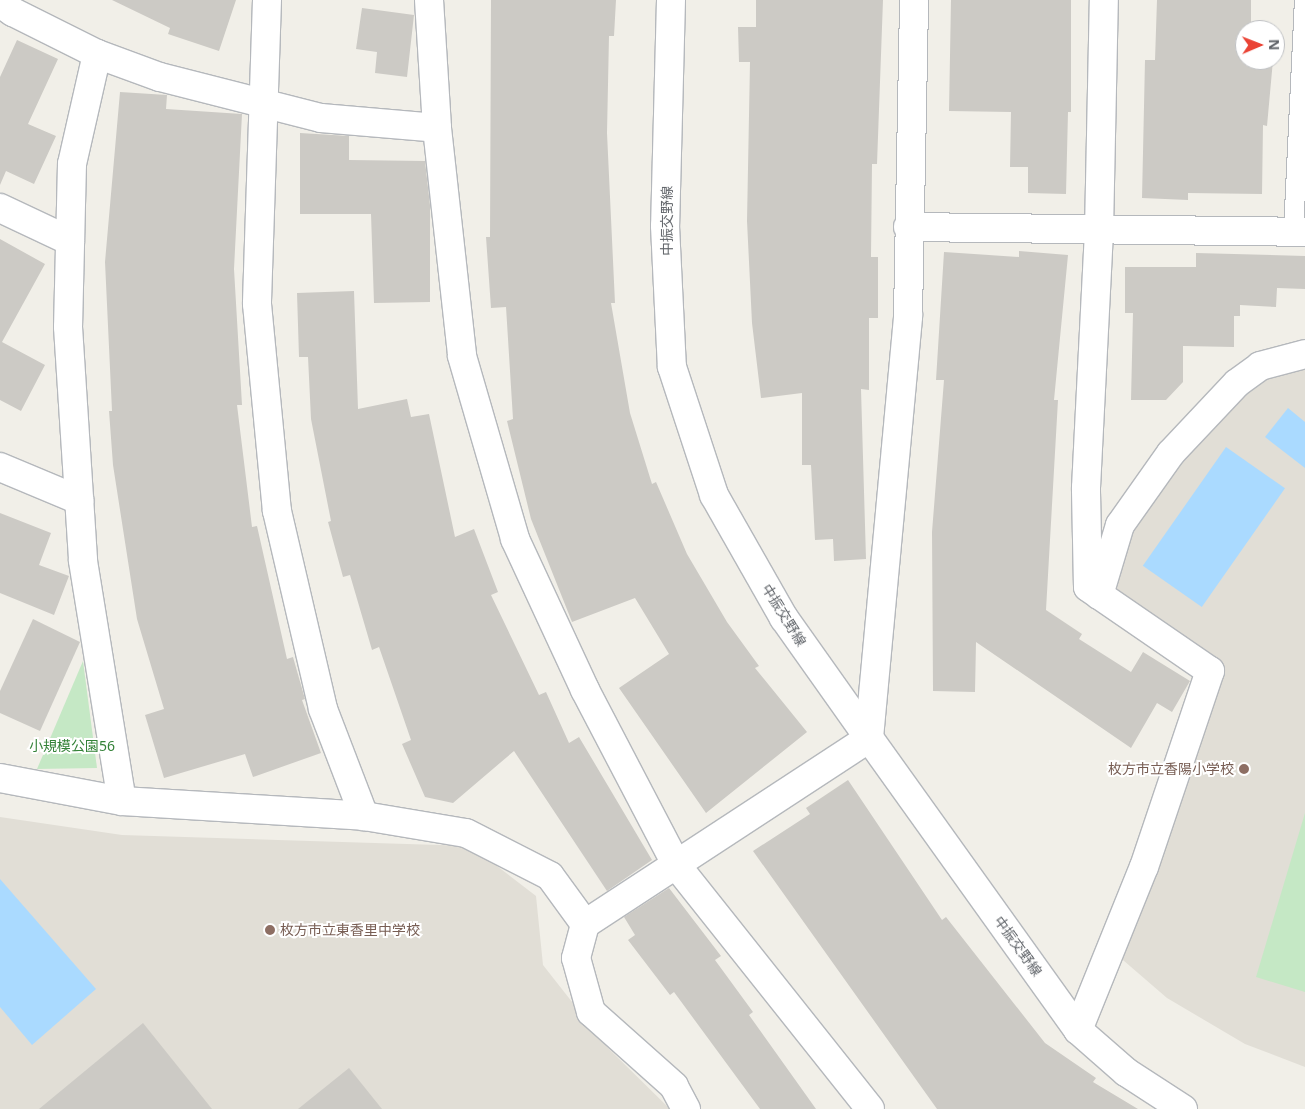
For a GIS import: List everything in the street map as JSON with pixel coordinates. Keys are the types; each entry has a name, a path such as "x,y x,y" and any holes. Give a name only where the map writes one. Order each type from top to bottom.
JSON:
{"street":[{"path":"267,0 256,304 276,511 323,709 364,816"},
{"path":"429,0 437,128 462,356 515,539 585,690 677,866 870,1109"},
{"name":"中振交野線","path":"671,0 665,226 672,366 714,495 784,618 1078,1030 1126,1072 1183,1109"},
{"path":"686,1109 674,1086 591,1012 576,958 585,924 677,866 869,738 908,316 908,227 914,0"},
{"path":"1078,1030 1144,867 1210,671 1088,587 1086,488 1099,231 1104,0"},
{"path":"0,3 13,12 97,54 160,77 321,118 437,128"},
{"path":"97,54 72,164 68,327 83,561 122,802"},
{"path":"0,208 70,241"},
{"path":"908,227 1099,231 1299,232"},
{"path":"1099,595 1120,525 1171,453 1237,383 1260,366 1305,354"},
{"path":"0,467 79,500"},
{"path":"0,778 122,802 364,816 466,833 550,876 585,924"}],"lane":[{"path":"1299,232 1304,0"}],"shaded area":[{"name":"枚方市立香陽小学校","path":"1305,360 1305,1067 1245,1044 1167,998 1116,954 1217,669 1106,592 1125,528 1241,387"},
{"name":"枚方市立東香里中学校","path":"0,817 122,835 471,846 536,896 543,965 609,1049 670,1109 0,1109"}],"green space":[{"name":"小規模公園56","path":"83,661 97,768 37,769"},
{"path":"1305,813 1305,992 1256,977"}],"water":[{"path":"1288,408 1305,422 1305,468 1265,437"},
{"path":"1226,447 1285,488 1202,607 1143,566"},
{"path":"0,879 96,989 32,1045 0,1007"}],"building":[{"path":"112,0 236,0 219,51 168,34 170,28"},
{"path":"491,0 616,0 614,36 609,36 607,133 615,303 611,303 630,413 652,484 656,482 687,554 727,622 759,666 755,668 807,732 706,813 619,688 669,654 635,598 572,622 531,519 507,421 513,419 506,307 491,308 486,237 490,237"},
{"path":"756,0 883,0 877,164 872,164 871,257 878,257 878,318 869,318 869,390 861,389 866,559 834,561 833,539 815,540 811,465 802,465 802,393 761,398 752,323 747,221 750,62 739,62 738,27 756,27"},
{"path":"951,0 1071,0 1071,112 1068,112 1066,194 1028,193 1028,167 1010,167 1011,112 949,111"},
{"path":"1157,0 1251,0 1251,20 1235,20 1235,70 1272,70 1267,126 1263,125 1262,194 1188,193 1188,200 1142,198 1145,60 1155,60"},
{"path":"362,8 414,15 407,77 375,73 377,52 356,49"},
{"path":"17,40 58,59 28,124 56,136 34,184 6,171 0,185 0,77"},
{"path":"120,92 167,95 166,109 242,114 234,269 242,405 237,405 252,527 257,526 287,659 293,657 305,699 302,700 321,753 253,777 245,754 164,778 145,715 164,709 137,619 113,465 109,411 112,411 105,262"},
{"path":"300,133 349,136 349,160 425,161 430,205 430,302 374,303 371,214 300,214"},
{"path":"0,239 45,264 2,342 45,365 21,411 0,400"},
{"path":"1019,251 1068,255 1054,400 1058,400 1046,610 1082,634 1079,639 1131,672 1143,652 1190,681 1172,712 1157,703 1131,748 976,642 975,692 933,691 932,532 944,380 936,380 944,252 1019,257"},
{"path":"1196,253 1305,256 1305,289 1277,288 1276,307 1240,305 1240,316 1234,316 1234,347 1183,346 1183,382 1166,400 1131,400 1133,313 1125,313 1125,267 1196,267"},
{"path":"354,291 358,409 407,399 411,417 429,414 455,537 474,529 498,592 491,595 539,695 546,692 569,743 579,737 652,860 607,891 514,751 453,803 425,797 402,744 411,740 379,647 372,650 350,575 343,577 328,522 331,521 311,419 308,357 299,357 297,293"},
{"path":"0,513 51,533 39,565 69,576 54,615 0,593"},
{"path":"33,619 80,642 40,731 0,713 0,691"},
{"path":"848,780 942,920 946,917 1045,1043 1096,1078 1093,1082 1138,1109 937,1109 753,851 810,814 806,808"},
{"path":"669,888 721,956 715,960 753,1012 749,1015 816,1109 760,1109 674,992 670,995 628,940 635,935 624,917"},
{"path":"143,1023 212,1109 39,1109"},
{"path":"349,1068 382,1109 298,1109"}],"place":[{"name":"枚方市立香陽小学校","path":"1244,769"},
{"name":"枚方市立東香里中学校","path":"270,930"}]}
